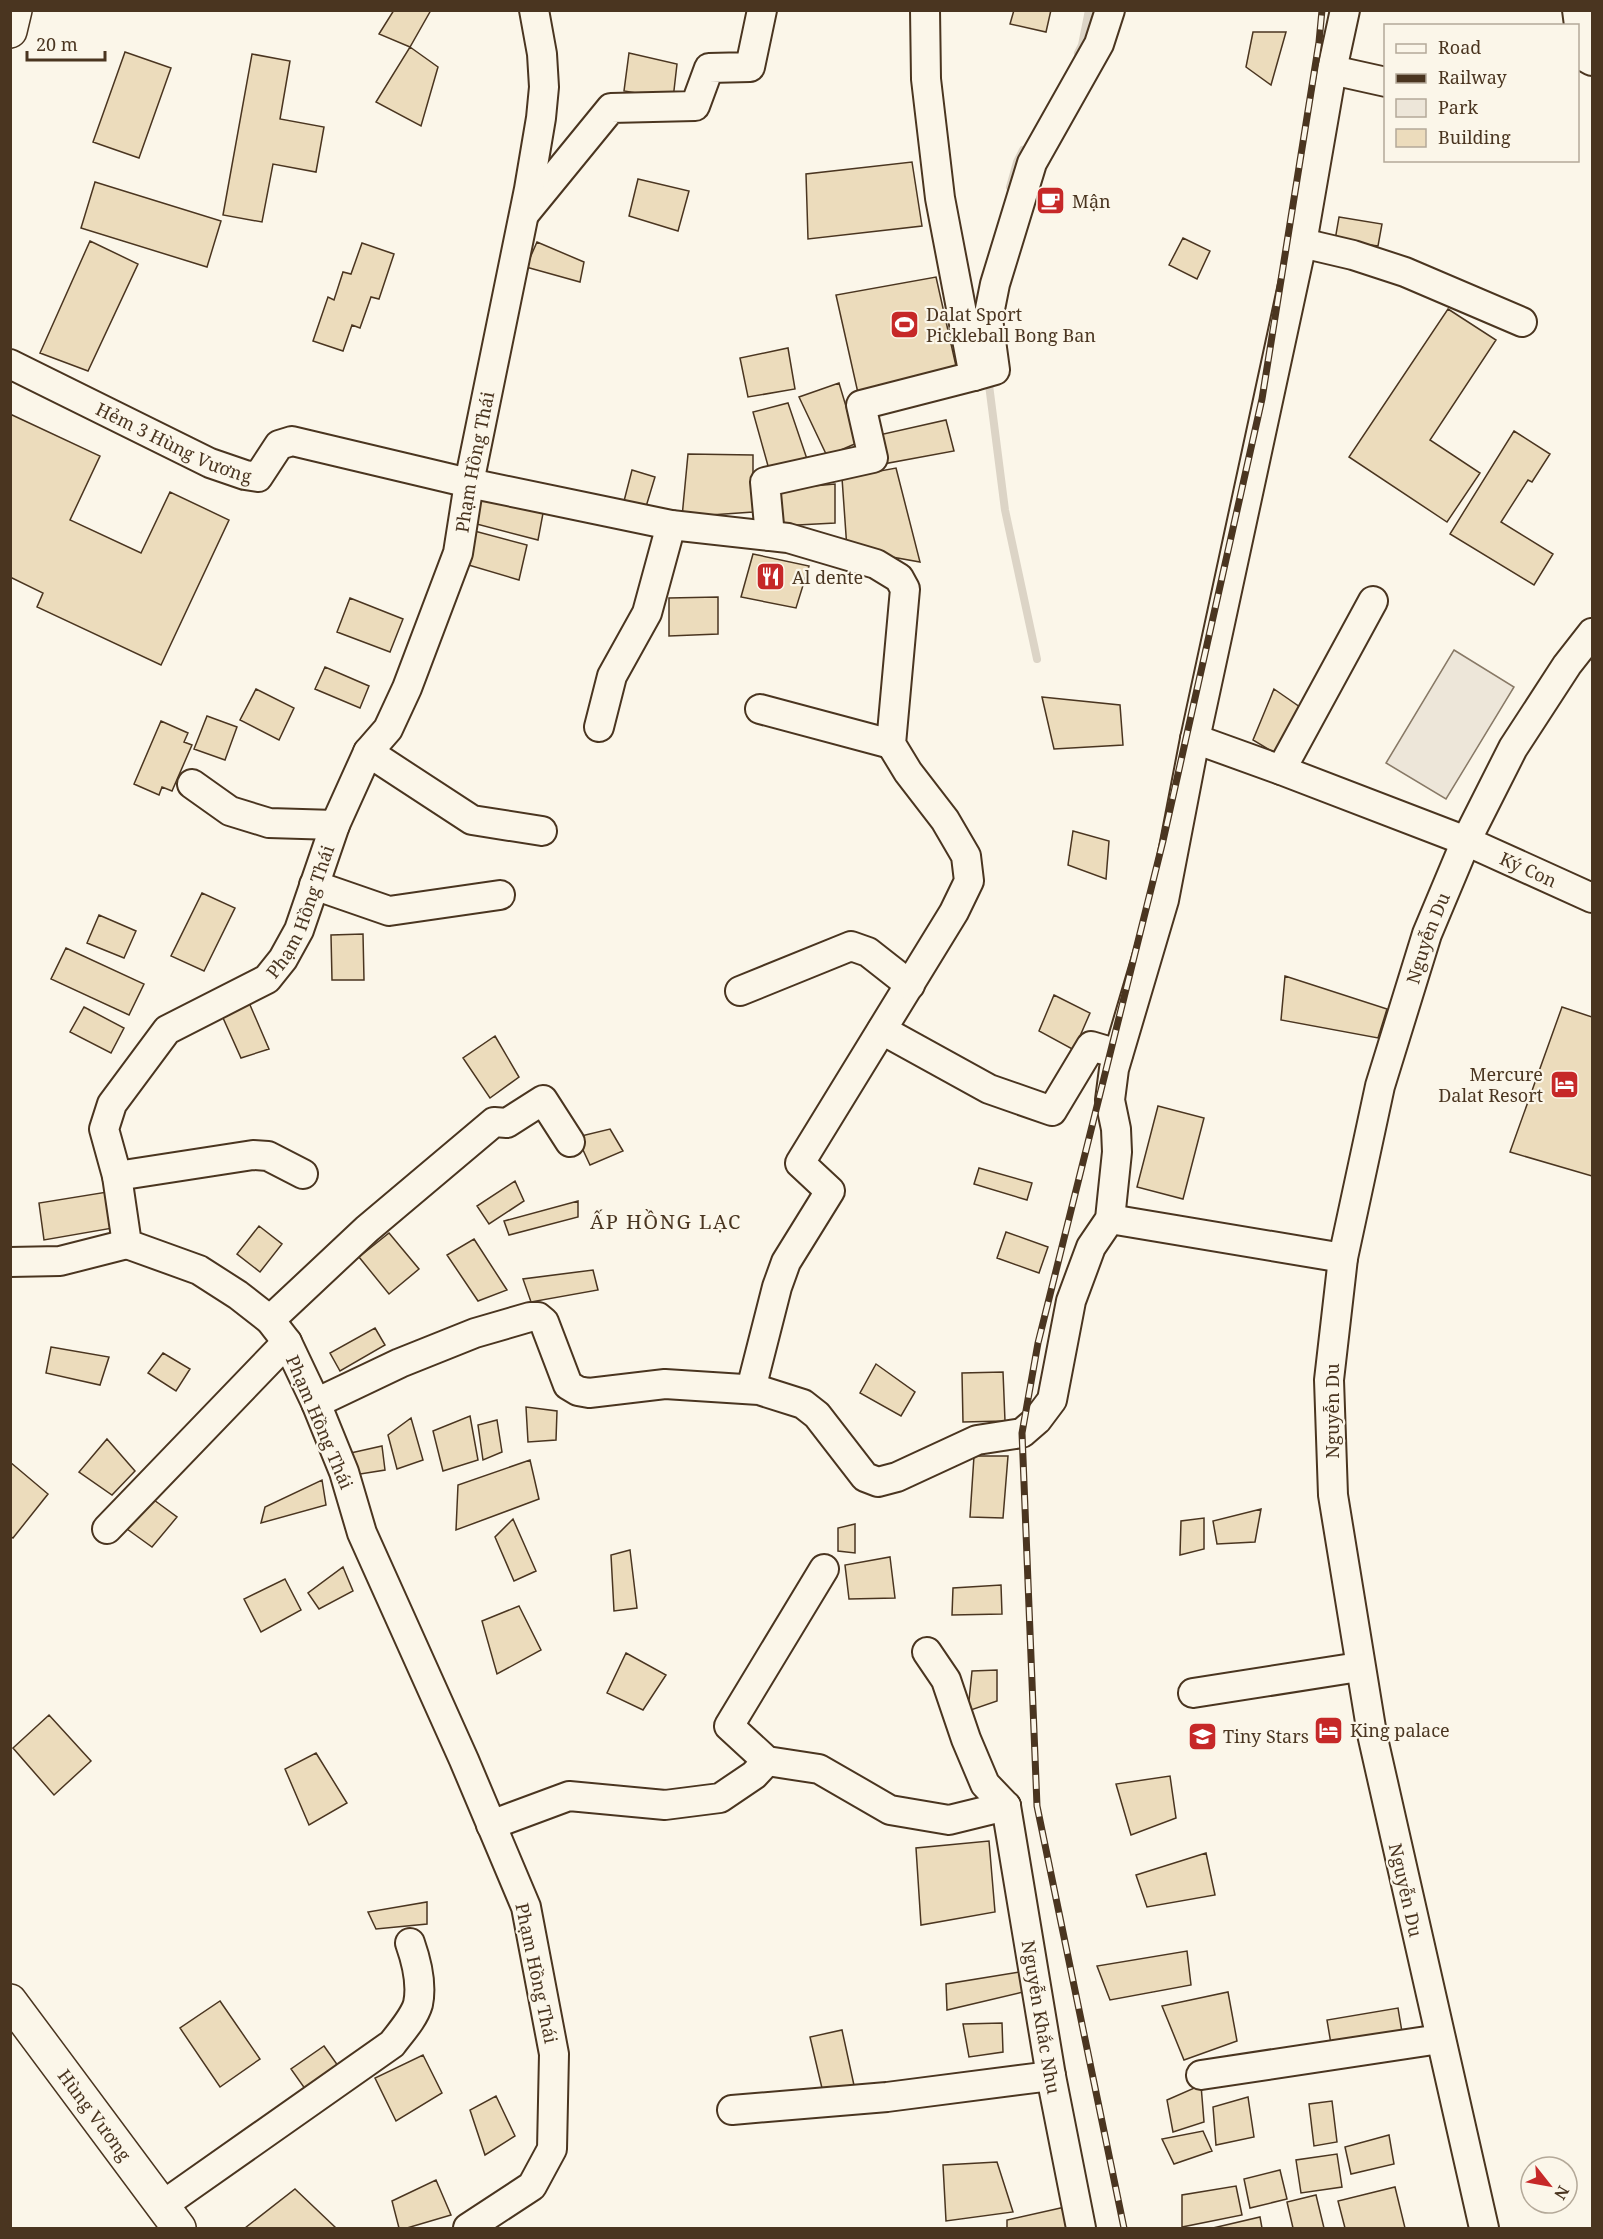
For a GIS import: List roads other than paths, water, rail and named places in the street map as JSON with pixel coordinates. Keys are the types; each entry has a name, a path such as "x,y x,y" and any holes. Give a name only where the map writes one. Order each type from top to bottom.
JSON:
{"highway":[{"path":"10,31 15,10"},
{"name":"Hùng Vương","path":"10,2001 171,2217"}],"street":[{"name":"Phạm Hồng Thái","path":"468,2229 532,2186 552,2149 554,2054 526,1907 362,1533 344,1472 316,1403 278,1331 237,1295 199,1270 128,1244 117,1176 104,1129 112,1104 167,1030 267,979 283,959 299,930 335,825 368,752 388,729 436,613 458,553 469,483 523,215 544,87 542,54 534,10"},
{"path":"523,215 611,108 696,106 709,68 750,68 762,10"},
{"path":"926,10 926,79 940,198 982,374"},
{"path":"982,374 988,319 995,284 1032,163 1099,44 1110,10"},
{"path":"316,1403 400,1363 475,1333 530,1317 538,1317 544,1322 568,1385 578,1391 598,1392 664,1384 759,1390 803,1404 817,1415 865,1477 878,1482 897,1477 977,1440 1022,1433 1037,1420 1052,1400 1071,1301 1091,1246 1110,1219 1117,1152 1116,1129 1110,1100 1113,1069 1164,900 1195,740 1302,243 1332,70 1345,10"},
{"path":"1577,10 1584,58"},
{"path":"1332,70 1384,82"},
{"path":"1302,243 1353,255 1405,272 1522,322"},
{"name":"Hẻm 3 Hùng Vương","path":"10,364 210,463 245,475 258,477 279,445 292,441 469,483"},
{"path":"771,536 765,482 873,458 861,405 982,374"},
{"path":"469,483 671,525 788,538 888,569 899,578 905,589 891,744 908,772 945,820 966,856 969,881 954,912 800,1163 830,1191 786,1262 777,1287 751,1389"},
{"path":"599,727 612,676 647,613 671,525"},
{"path":"1281,770 1373,601"},
{"name":"Nguyễn Du","path":"1484,2229 1374,1745 1359,1667 1333,1495 1329,1380 1343,1258 1380,1086 1427,934 1466,841 1513,748 1567,665 1593,633"},
{"path":"760,709 891,744"},
{"name":"Ký Con","path":"1195,740 1281,770 1466,841 1593,898"},
{"path":"368,752 472,820 542,831"},
{"path":"192,784 230,811 268,823 335,825"},
{"path":"314,885 389,911 500,894"},
{"path":"740,991 851,946 868,952 910,985"},
{"path":"882,1030 988,1089 1052,1111 1091,1046 1118,1054"},
{"path":"107,1529 367,1229 494,1122 507,1124 543,1100 570,1142"},
{"path":"117,1176 253,1155 268,1156 303,1174"},
{"path":"1110,1219 1343,1258"},
{"path":"10,1262 60,1261 128,1244"},
{"path":"824,1569 729,1726 767,1761 819,1769 890,1810 949,1820 1006,1806 985,1784 966,1739 946,1680 927,1653"},
{"path":"1193,1693 1359,1667"},
{"path":"491,1825 569,1796 665,1806 720,1798 754,1775 767,1761"},
{"name":"Nguyễn Khắc Nhu","path":"1006,1806 1051,2076 1081,2229"},
{"path":"171,2217 392,2044 406,2027 418,2004 418,1966 410,1943"},
{"path":"1201,2075 1440,2039"},
{"path":"732,2110 887,2097 1051,2076"}],"waterway":[{"path":"1078,53 1082,45 1089,10"},
{"path":"1010,187 1023,150"},
{"path":"988,377 1005,510 1037,659"}],"railway":[{"path":"1124,2228 1037,1806 1022,1433 1038,1343 1163,841 1262,399 1319,42 1322,10"}],"place":[{"name":"Mận","path":"1051,201"},
{"name":"Dalat Sport Pickleball Bong Ban","path":"905,324"},
{"name":"Al dente","path":"771,577"},
{"name":"Mercure Dalat Resort","path":"1564,1084"},
{"name":"King palace","path":"1329,1730"},
{"name":"Tiny Stars","path":"1202,1736"}],"district":[{"name":"ẤP HỒNG LẠC","path":"666,1221"}]}
